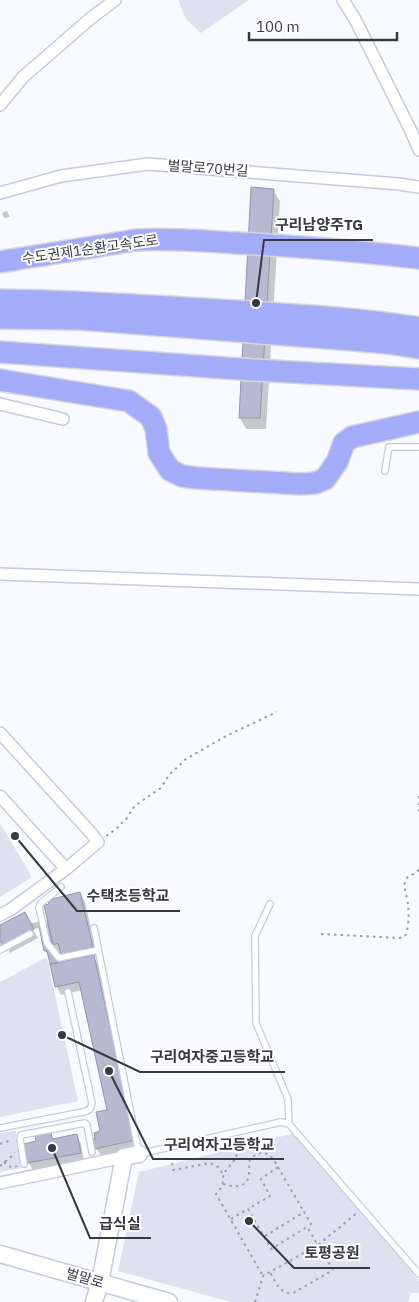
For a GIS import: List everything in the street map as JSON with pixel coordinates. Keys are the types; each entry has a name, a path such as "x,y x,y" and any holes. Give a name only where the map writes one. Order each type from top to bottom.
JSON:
{"highway":[{"name":"수도권제1순환고속도로","path":"0,262 128,241 158,239 260,244 419,258"},
{"path":"0,300 120,304 258,312 350,319 419,328"},
{"path":"0,318 79,319 354,340 419,348"},
{"path":"0,352 254,370 419,379"},
{"path":"0,380 129,401 151,417 156,429 160,453 170,470 182,476 198,478 301,484 315,483 326,479 337,462 344,443 352,437 413,425"}],"street":[{"path":"0,105 23,77 91,18 115,0"},
{"path":"343,0 360,29 411,130 419,150"},
{"name":"벌말로70번길","path":"0,193 61,176 148,164 390,183 419,187"},
{"path":"0,404 63,418"},
{"path":"0,574 419,589"},
{"path":"0,733 98,842 66,869 10,910 0,915"},
{"path":"0,796 66,869"},
{"path":"0,1183 132,1156 94,1302"},
{"name":"벌말로","path":"0,1254 169,1302"}],"lane":[{"path":"385,471 390,447 419,447"},
{"path":"61,887 38,907 48,946 59,958 98,950"},
{"path":"270,904 255,936 256,1023 288,1099 289,1124"},
{"path":"94,928 132,1156 281,1122 289,1124 419,1274"},
{"path":"0,950 30,934"},
{"path":"0,1128 87,1111 92,1105 68,992"},
{"path":"39,1121 41,1131"},
{"path":"21,1164 20,1136 86,1123 92,1152"}],"path":[{"path":"98,842 115,830 140,802 161,788 170,775 186,759 228,734 277,712"},
{"path":"419,796 419,814"},
{"path":"321,934 400,938 405,936 408,906 405,880 416,874 419,869"},
{"path":"223,1174 237,1157 229,1134"},
{"path":"0,1144 14,1139 14,1142"},
{"path":"0,1166 13,1154 14,1147"},
{"path":"222,1184 234,1187 243,1185 249,1176 250,1159 260,1153 267,1154 271,1156 278,1167 311,1224 271,1249 248,1208"},
{"path":"10,1158 15,1158"},
{"path":"4,1162 12,1167 21,1164"},
{"path":"172,1164 173,1170 210,1163 218,1167 223,1174 224,1180 216,1194 263,1276"},
{"path":"230,1219 270,1196 261,1179 278,1167"},
{"path":"255,1302 263,1276 318,1245 363,1208"},
{"path":"264,1236 304,1212"},
{"path":"270,1272 278,1286 283,1292 288,1294 333,1270 308,1227"}],"shaded area":[{"path":"178,0 249,0 201,33 186,19"},
{"path":"0,823 32,877 0,897"},
{"path":"47,958 78,1101 0,1117 0,982"},
{"path":"16,1131 22,1168 0,1172 0,1133"},
{"path":"295,1133 419,1281 419,1293 411,1293 408,1302 231,1302 118,1271 139,1172"}],"building":[{"path":"251,187 274,189 260,418 239,418"},
{"path":"80,892 93,947 61,954 58,943 53,945 44,905 49,904 48,900"},
{"path":"25,912 34,929 4,945 2,941 0,942 0,925"},
{"path":"48,924 58,963 50,964 47,951 44,951 39,926"},
{"path":"94,955 135,1140 95,1149 94,1133 100,1131 96,1112 107,1110 79,982 55,987 50,964"},
{"path":"51,1132 52,1139 77,1134 81,1153 27,1163 24,1144 36,1141 35,1135"}],"place":[{"name":"구리남양주TG","path":"256,303"},
{"name":"수택초등학교","path":"15,836"},
{"name":"구리여자중고등학교","path":"62,1035"},
{"name":"구리여자고등학교","path":"109,1071"},
{"name":"급식실","path":"52,1148"},
{"name":"토평공원","path":"249,1221"}]}
